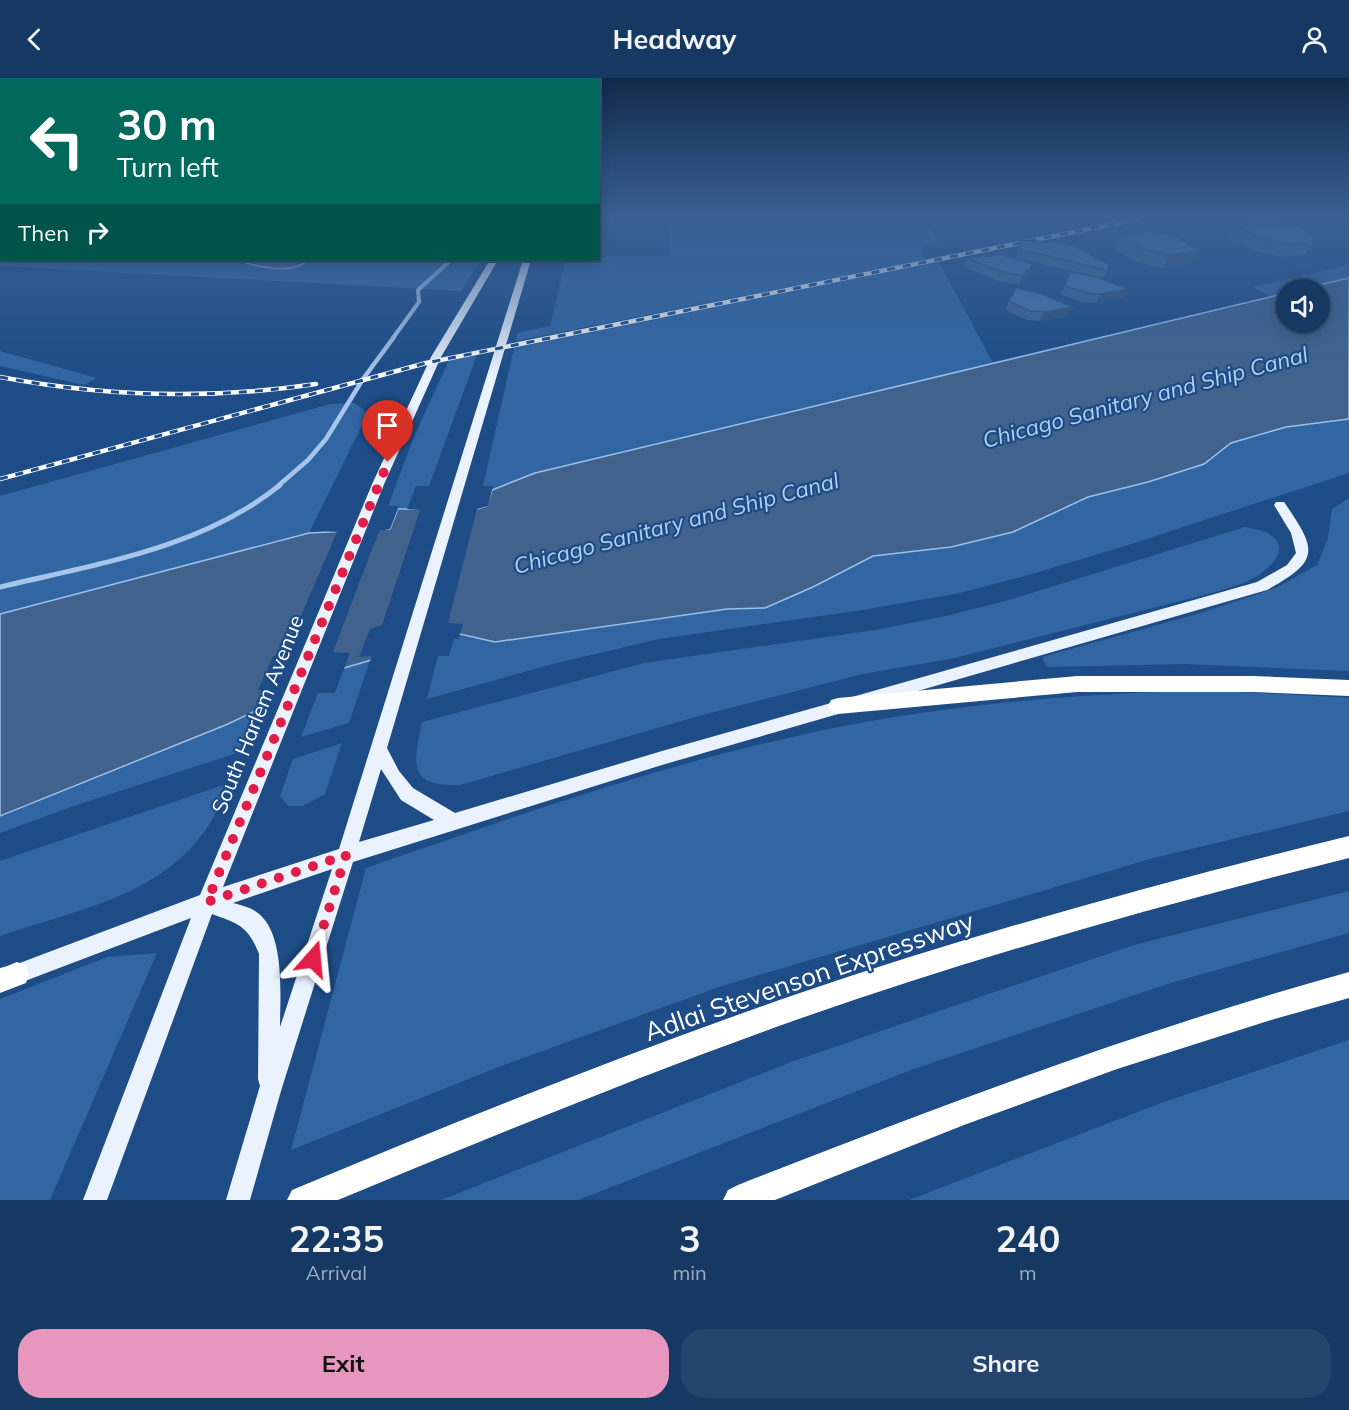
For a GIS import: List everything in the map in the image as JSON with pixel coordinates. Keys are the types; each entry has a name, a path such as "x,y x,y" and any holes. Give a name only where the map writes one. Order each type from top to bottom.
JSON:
{"highway":[{"path":"838,706 1077,684 1253,684 1349,688"},
{"name":"Adlai Stevenson Expressway","path":"302,1200 528,1106 796,1008 1011,939 1253,870 1349,847"},
{"path":"738,1200 927,1124 1115,1057 1349,984"}],"main road":[{"name":"South Harlem Avenue","path":"95,1200 207,902 413,402 436,357 487,271"},
{"path":"238,1200 270,1091 346,855 524,271"},
{"path":"6,977 207,902 346,855 838,706 1029,654 1262,586 1289,573 1302,558 1303,540 1280,506"},
{"path":"378,747 393,776 407,794 454,822"},
{"path":"207,902 249,919 260,932 269,954 270,1091"}],"street":[{"path":"0,587 167,545 208,529 252,506 292,475 329,436 368,371 400,333 419,303 418,290 439,271"}],"shaded area":[{"path":"99,271 474,271 461,291"},
{"path":"563,271 865,271 516,341 517,333 550,326"},
{"path":"893,271 944,271 993,363 535,473 492,490 493,486 483,486 514,348"},
{"path":"1321,271 1349,271 1349,278 1330,282 1330,279 1288,279"},
{"path":"1276,282 1276,296 1272,297 1253,287"},
{"path":"0,351 97,378 84,385 0,366"},
{"path":"477,355 429,486 416,486 407,509 388,506 414,437 449,360"},
{"path":"354,403 368,413 309,533 0,614 0,496 330,404"},
{"path":"1349,419 1349,473 1125,546 960,593 863,610 659,639 553,664 427,699 438,656 449,656 454,639 458,639 460,634 495,642 727,609 765,608 813,587 873,556 951,547 1013,532 1088,497 1148,482 1204,464 1231,443 1286,427"},
{"path":"1349,498 1349,671 1184,664 1047,667 1042,657 1197,614 1276,588 1317,565 1328,538 1332,509"},
{"path":"1245,527 1263,531 1272,536 1279,548 1278,554 1270,566 1258,576 1216,592 955,658 863,674 699,716 460,785 430,782 422,776 418,769 416,760 422,722 644,663 875,630 946,616 1009,600"},
{"path":"370,660 349,723 301,737 318,693 335,693 344,668"},
{"path":"1157,692 1242,692 1349,698 1349,811 1150,859 722,986 501,1066 291,1150 366,868 628,781 788,738 879,720 971,706 1064,697"},
{"path":"261,709 243,751 68,808 0,833 0,816"},
{"path":"342,743 325,794 303,806 288,806 280,796 293,759"},
{"path":"229,783 215,815 204,832 185,854 162,873 138,887 83,910 0,936 0,861"},
{"path":"1349,891 1349,933 1167,984 911,1070 578,1200 441,1200 791,1062 1000,990 1134,945"},
{"path":"157,953 50,1200 0,1200 0,999 107,957"},
{"path":"1349,1040 1349,1200 909,1200 1161,1103"}],"water":[{"name":"Chicago Sanitary and Ship Canal","path":"1349,278 1349,419 1286,427 1231,443 1204,464 1148,482 1088,497 1013,532 951,547 873,556 813,587 765,608 727,609 495,642 460,634 344,668 228,724 0,816 0,614 309,533 390,529 398,509 477,509 487,506 492,490 535,473 1276,296 1276,333 1330,333 1330,282"}],"pier":[{"path":"493,486 488,506 477,509 448,623 463,624 459,637 369,664 372,656 359,657 370,629 382,625 420,510 407,509 409,506 477,506 485,504 489,489"},
{"path":"399,506 390,529 379,531 333,652 350,653 343,672 259,713 269,690 258,690 273,656 285,653 337,532 325,531 326,528 388,526 395,508"}],"building":[{"path":"1001,271 1026,271 1022,276"},
{"path":"1070,272 1096,277 1128,289 1100,294 1087,293 1065,286"},
{"path":"1016,288 1042,294 1073,307 1044,312 1030,311 1009,301"}],"railway":[{"path":"0,479 426,363 879,271"},
{"path":"0,377 79,389 158,394 236,392 316,384"}],"route":[{"path":"313,959 346,855 207,902 388,462"}]}
